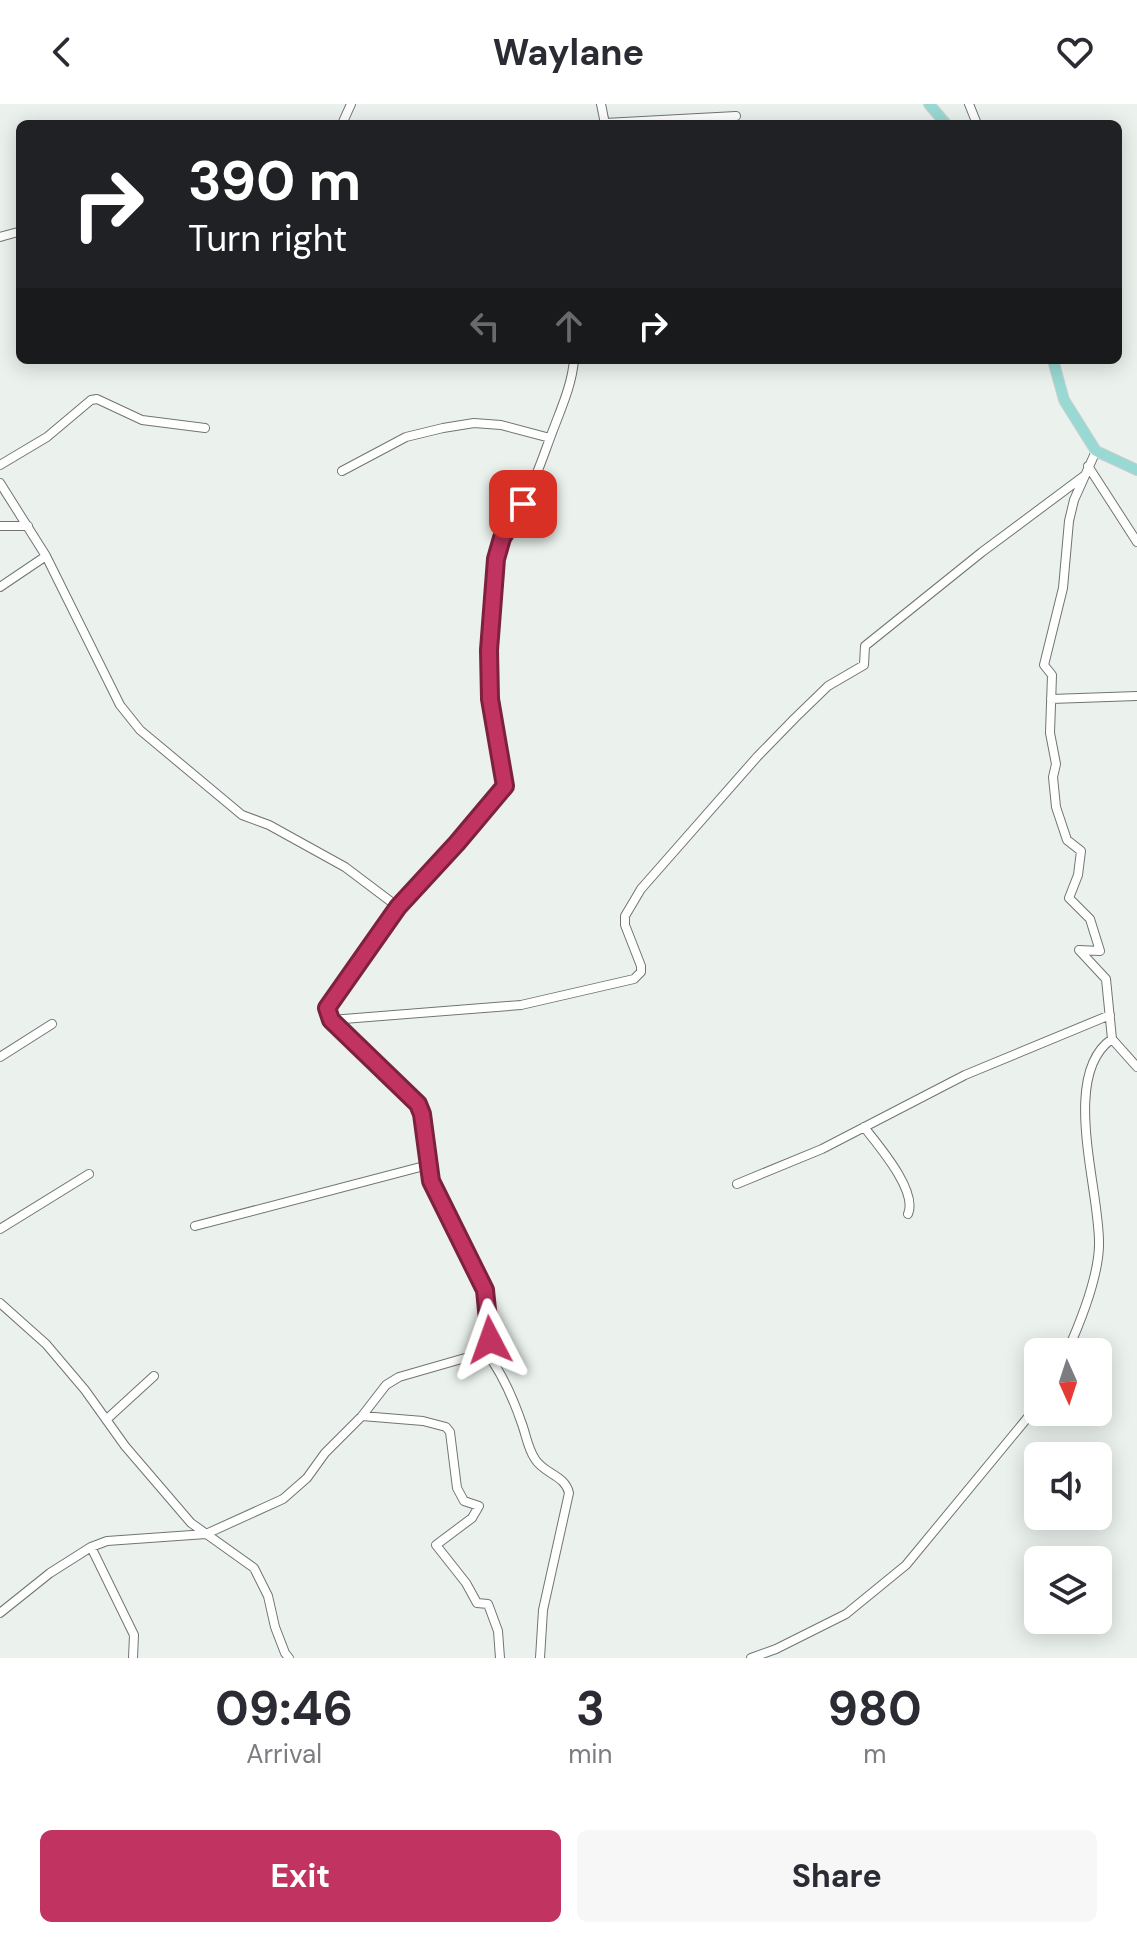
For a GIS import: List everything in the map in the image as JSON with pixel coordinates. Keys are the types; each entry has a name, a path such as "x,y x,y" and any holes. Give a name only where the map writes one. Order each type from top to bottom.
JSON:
{"main road":[{"path":"929,104 943,120"},
{"path":"1054,364 1064,400 1096,451 1137,470"}],"street":[{"path":"661,120 736,116"},
{"path":"0,1613 50,1573 91,1547 107,1541 206,1534 283,1499 307,1478 325,1453 362,1416 386,1385 399,1377 485,1351 490,1340 485,1290 431,1181 418,1104 331,1020 327,1008 398,907 505,786 490,699 489,650 494,576 502,538 534,483 570,382 573,364"},
{"path":"0,465 47,437 91,400 103,400 142,420 205,428"},
{"path":"342,471 406,437 474,423 501,425 550,438"},
{"path":"1096,451 1069,521 1063,588 1044,665 1052,675 1050,733 1056,764 1053,777 1056,807 1067,840 1081,851 1078,875 1069,898 1090,919 1100,951 1079,950 1106,979 1112,1039 1137,1067"},
{"path":"1088,466 1137,542"},
{"path":"331,1020 521,1005 634,979 641,972 641,966 625,925 627,909 735,781 828,686 864,665 865,646 982,552 1084,476"},
{"path":"0,483 46,556 120,705 140,730 242,815 269,825 335,861 398,907"},
{"path":"0,526 28,526"},
{"path":"0,587 46,556"},
{"path":"1051,699 1137,696"},
{"path":"737,1184 822,1149 965,1075 1110,1015"},
{"path":"0,1057 52,1024"},
{"path":"1073,1338 1099,1250 1085,1129 1086,1096 1096,1058 1103,1045 1112,1039"},
{"path":"864,1127 887,1157 906,1190 910,1200 908,1214"},
{"path":"195,1226 428,1165"},
{"path":"0,1229 89,1174"},
{"path":"0,1303 46,1344 145,1471 191,1523 254,1568 268,1596 275,1627 289,1658"},
{"path":"485,1351 513,1399 534,1458 564,1482 569,1493 543,1610 540,1658"},
{"path":"107,1419 154,1376"},
{"path":"362,1416 423,1421 446,1427 450,1432 457,1488 464,1501 479,1506 472,1518 436,1545 466,1583 477,1603 488,1604 498,1631 500,1658"},
{"path":"751,1658 846,1614 906,1565 1024,1422"},
{"path":"91,1547 134,1635 133,1658"}],"route":[{"path":"490,1340 485,1290 428,1173 422,1114 418,1104 331,1020 327,1008 398,907 505,786 490,699 489,650 496,559 502,538 523,504"}]}
